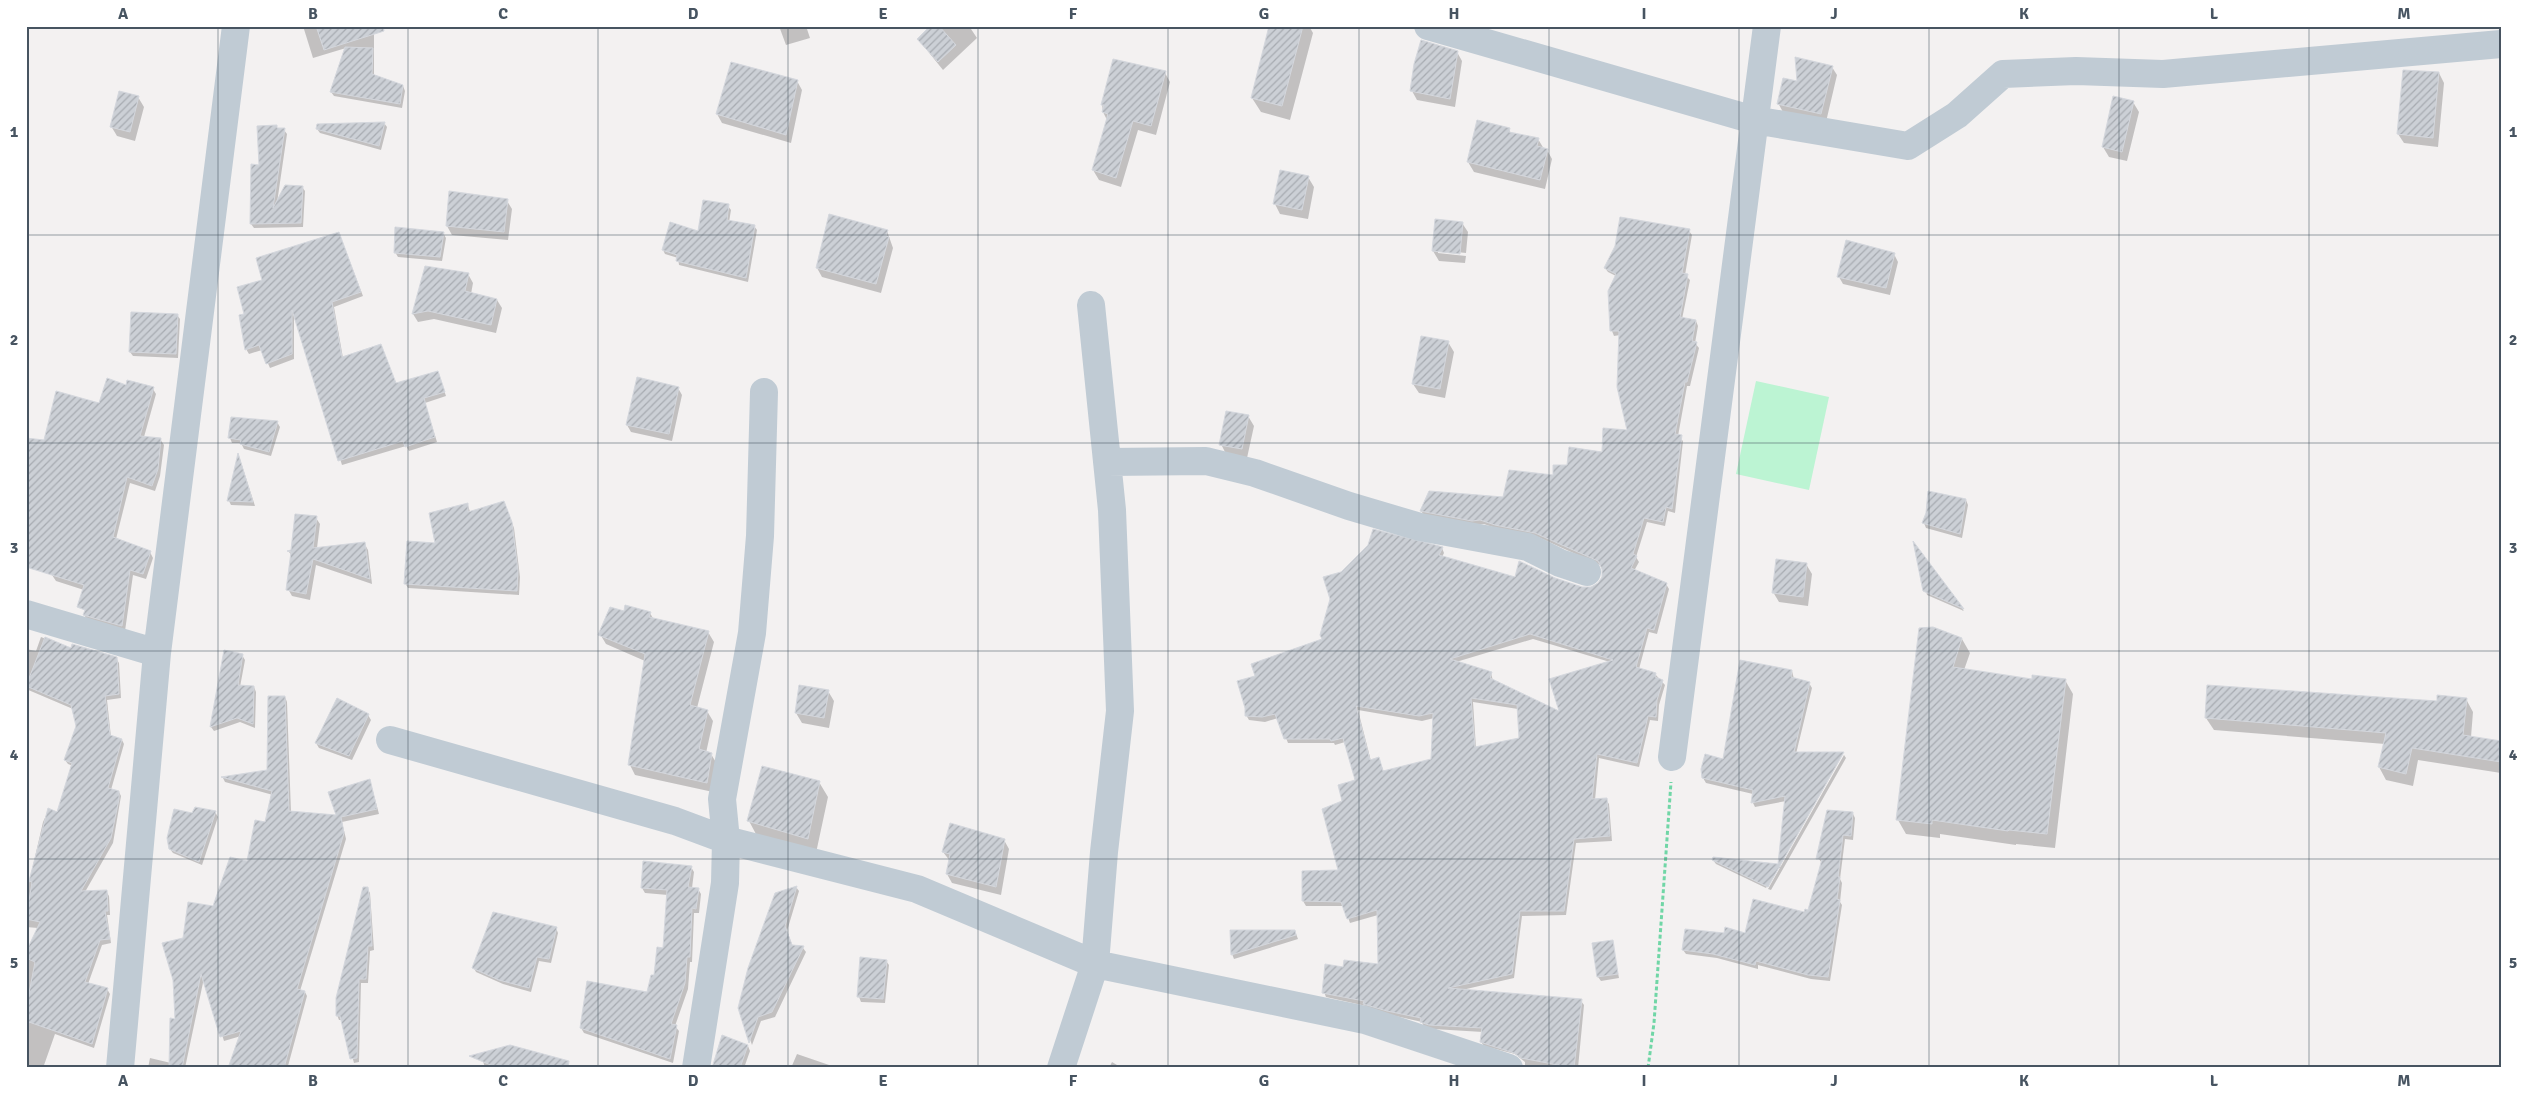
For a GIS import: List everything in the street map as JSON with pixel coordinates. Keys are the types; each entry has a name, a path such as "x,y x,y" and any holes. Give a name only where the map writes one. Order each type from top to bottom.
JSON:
{"street":[{"path":"120,1068 158,654 236,26"},
{"path":"1428,26 1754,120 1908,146 1957,114 2003,74 2076,71 2163,74 2501,44"},
{"path":"1672,757 1767,26"},
{"path":"1061,1068 1094,964 1104,852 1120,711 1112,510 1091,305"},
{"path":"696,1068 725,883 726,840 722,799 752,633 759,555 764,392"},
{"path":"1107,462 1206,461 1255,473 1349,506 1420,527 1528,547 1560,563 1587,572"},
{"path":"26,614 158,654"},
{"path":"390,740 675,821 726,840 918,889 1094,964 1365,1020 1509,1068"}],"path":[{"path":"1648,1068 1654,1022 1672,757"}],"green space":[{"path":"1756,381 1829,397 1809,490 1736,474"}],"building":[{"path":"316,26 383,26 384,31 324,50"},
{"path":"930,26 939,26 956,45 938,62 917,39"},
{"path":"1269,26 1303,26 1282,106 1251,98"},
{"path":"1421,40 1458,51 1450,99 1410,91 1414,64"},
{"path":"345,47 373,48 372,74 403,85 400,104 330,92"},
{"path":"1795,57 1833,66 1821,114 1777,104 1783,78 1797,81"},
{"path":"1113,59 1166,71 1151,126 1133,121 1116,178 1092,170 1108,114 1102,112 1104,105 1101,105"},
{"path":"731,62 798,80 786,135 716,114"},
{"path":"2403,70 2439,72 2433,138 2397,134"},
{"path":"119,91 139,96 130,132 110,127"},
{"path":"2113,96 2134,101 2122,152 2102,147"},
{"path":"1477,120 1510,128 1509,132 1539,138 1537,146 1548,149 1540,180 1467,162"},
{"path":"385,122 379,146 316,129 317,124"},
{"path":"277,125 277,128 285,128 273,208 285,185 303,186 301,223 250,224 251,164 259,165 257,126"},
{"path":"1280,170 1309,176 1302,210 1273,204"},
{"path":"449,191 508,199 504,232 446,226"},
{"path":"703,200 729,204 727,220 755,225 746,278 676,261 677,255 662,250 670,222 698,231"},
{"path":"829,214 888,230 886,236 889,237 876,284 816,268"},
{"path":"1620,217 1690,229 1682,273 1688,274 1680,317 1696,320 1692,341 1697,342 1687,382 1685,382 1675,434 1682,435 1672,509 1666,507 1663,522 1644,518 1633,554 1637,556 1631,568 1667,583 1654,630 1647,628 1636,667 1656,673 1655,677 1663,680 1657,700 1656,717 1648,716 1637,763 1597,754 1592,799 1607,798 1610,836 1574,839 1564,911 1520,911 1512,974 1448,988 1582,999 1574,1068 1521,1058 1514,1053 1480,1042 1482,1028 1429,1025 1420,1022 1421,1018 1363,1004 1364,1001 1322,993 1325,964 1343,967 1344,960 1378,964 1377,910 1347,919 1341,902 1302,901 1302,871 1338,870 1322,809 1342,801 1338,785 1355,780 1343,738 1331,741 1330,739 1284,739 1275,714 1262,717 1245,716 1245,708 1237,681 1255,676 1251,664 1322,639 1320,635 1330,599 1323,577 1341,572 1368,545 1373,529 1443,547 1439,555 1515,577 1519,561 1555,578 1582,587 1591,587 1598,583 1602,577 1602,569 1598,561 1535,533 1480,520 1472,521 1420,511 1429,491 1503,497 1509,470 1553,475 1553,465 1567,465 1569,447 1602,452 1603,428 1627,430 1617,387 1619,331 1610,331 1608,291 1616,274 1604,268 1615,246","holes":["1530,634 1613,660 1549,679 1559,711 1490,678 1492,672 1450,659","1471,698 1517,705 1519,738 1475,747","1356,706 1419,716 1433,713 1431,759 1383,771 1379,757 1370,760"]},
{"path":"1435,219 1463,222 1460,254 1432,251"},
{"path":"395,227 444,232 440,257 394,253"},
{"path":"339,232 361,292 332,302 342,357 381,344 396,383 438,371 445,392 424,398 435,437 405,447 403,441 338,461 292,310 292,354 266,364 259,345 245,350 239,315 244,314 237,287 262,280 256,258"},
{"path":"1846,240 1895,253 1886,288 1837,277"},
{"path":"425,266 469,273 465,291 497,299 491,325 428,311 412,314"},
{"path":"131,312 178,314 176,354 129,352"},
{"path":"1421,336 1449,341 1440,389 1412,384"},
{"path":"637,377 679,387 669,434 626,425"},
{"path":"107,378 126,385 127,380 154,387 140,436 161,438 158,469 152,486 127,477 113,537 151,551 143,574 130,570 122,626 83,615 85,610 77,607 84,585 26,567 26,438 44,440 56,391 99,403"},
{"path":"1226,411 1249,415 1242,449 1219,445"},
{"path":"231,417 278,421 269,452 240,444 241,440 228,438"},
{"path":"238,453 253,502 227,501"},
{"path":"1928,491 1966,499 1960,534 1922,523 1926,513"},
{"path":"504,501 512,522 518,571 517,591 404,584 407,541 435,543 429,513 468,503 468,512"},
{"path":"295,514 317,516 313,548 365,542 370,579 313,559 306,594 286,590 291,552 287,551 291,550"},
{"path":"1913,541 1964,609 1923,591"},
{"path":"1776,559 1807,563 1803,597 1772,593"},
{"path":"625,605 651,612 649,617 709,631 690,705 708,710 699,749 712,753 707,783 628,765 645,654 598,635 610,607 624,611"},
{"path":"1933,627 1962,638 1953,667 2032,679 2032,675 2066,679 2047,834 2008,831 1932,820 1932,824 1896,820 1919,628"},
{"path":"45,637 71,648 72,644 117,657 119,694 105,696 110,735 122,739 108,788 119,791 119,799 111,838 81,891 107,890 108,911 105,911 110,939 100,940 85,982 108,988 92,1044 26,1021 26,1009 35,962 26,958 26,952 40,922 26,919 32,882 29,881 48,808 57,812 72,763 64,760 76,726 71,705 26,686"},
{"path":"224,650 243,654 238,685 254,686 253,724 237,718 210,727"},
{"path":"1740,660 1792,670 1791,677 1810,682 1794,752 1844,752 1768,887 1712,860 1713,857 1778,864 1785,796 1751,803 1753,790 1702,778 1701,769 1705,754 1723,759"},
{"path":"799,685 829,690 824,718 795,713"},
{"path":"2207,685 2437,701 2437,695 2467,698 2463,735 2501,741 2501,762 2412,748 2406,774 2378,767 2386,733 2205,718"},
{"path":"268,696 285,696 289,811 336,815 328,792 370,779 377,809 341,817 344,833 297,989 305,991 284,1068 228,1068 241,1031 220,1037 201,974 182,1068 169,1068 170,1018 175,1019 173,980 162,943 183,938 188,902 213,906 230,857 247,861 255,820 265,822 272,791 221,777 267,770"},
{"path":"337,698 369,714 349,756 315,743"},
{"path":"762,766 820,781 808,839 747,821"},
{"path":"195,807 216,811 199,862 169,849 167,838 174,809 192,813"},
{"path":"1827,810 1853,812 1851,836 1843,835 1838,877 1840,877 1837,899 1840,900 1828,977 1808,975 1756,961 1755,965 1713,954 1682,950 1685,929 1724,933 1725,927 1745,933 1753,899 1804,912 1805,909 1808,910 1822,859 1816,859"},
{"path":"950,823 1005,839 996,887 946,874 950,854 942,852"},
{"path":"643,861 692,866 688,887 699,888 696,909 692,908 690,957 687,957 685,983 671,1024 677,1025 670,1059 580,1028 587,981 647,992 651,975 654,975 657,947 663,948 667,890 641,888"},
{"path":"797,886 785,926 792,945 804,946 772,1012 758,1017 749,1043 738,1008 748,968 775,893"},
{"path":"363,887 368,887 372,946 368,946 366,979 359,979 357,1058 350,1059 340,1016 336,1016 336,998"},
{"path":"493,912 557,927 549,959 537,957 529,988 499,980 472,968"},
{"path":"1230,930 1295,930 1296,935 1231,955"},
{"path":"1613,940 1618,974 1597,977 1592,943"},
{"path":"860,957 887,960 883,999 857,997"},
{"path":"722,1035 748,1045 740,1068 712,1068"},
{"path":"510,1045 569,1061 568,1068 498,1068 469,1056"}]}
